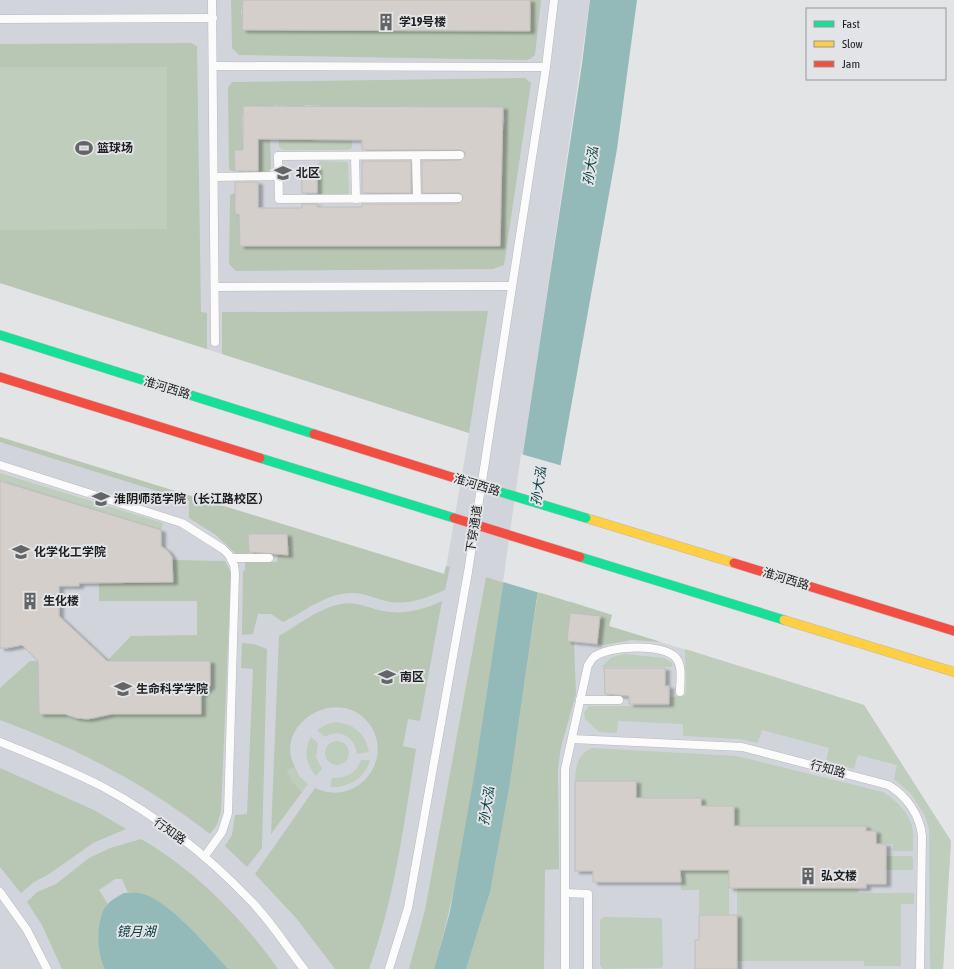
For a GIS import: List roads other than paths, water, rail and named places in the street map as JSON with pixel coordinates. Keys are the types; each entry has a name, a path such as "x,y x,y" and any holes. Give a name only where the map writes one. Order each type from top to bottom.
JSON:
{"main road":[{"name":"淮河西路","path":"0,335 461,480 954,631"},
{"path":"0,377 954,672"}],"lane":[{"path":"212,0 215,342"},
{"name":"下穿通道","path":"389,969 408,908 468,572 546,67 554,0"},
{"path":"0,19 213,18"},
{"path":"213,66 546,67"},
{"path":"458,198 279,199 278,156 460,155"},
{"path":"355,156 356,199"},
{"path":"416,156 417,198"},
{"path":"214,177 278,176"},
{"path":"215,287 512,286"},
{"path":"0,465 182,523 223,549 231,558 235,574 228,813 222,832 205,856"},
{"path":"231,558 268,558"},
{"path":"565,969 565,769 588,665 594,657 618,648 646,647 669,653 676,657 680,671 680,692"},
{"path":"580,700 619,700"},
{"name":"行知路","path":"572,740 742,747 888,785 897,790 916,814 921,824 920,969"},
{"name":"行知路","path":"0,742 48,761 104,788 155,820 205,856 250,900 304,969"},
{"path":"0,892 27,930 46,969"},
{"path":"566,893 588,894 588,969"}],"water":[{"name":"孙大泓","path":"590,0 637,0 617,149 536,603 510,783 490,892 466,969 434,969 450,912 475,771 582,64"},
{"name":"镜月湖","path":"124,893 143,894 153,898 165,906 188,926 228,969 105,969 100,955 98,937 100,920 106,906 112,900"}],"place":[{"name":"学19号楼","path":"386,22"},
{"name":"篮球场","path":"84,148"},
{"name":"北区","path":"283,173"},
{"name":"淮阴师范学院（长江路校区）","path":"101,499"},
{"name":"化学化工学院","path":"21,552"},
{"name":"生化楼","path":"30,601"},
{"name":"南区","path":"387,677"},
{"name":"生命科学学院","path":"123,689"},
{"name":"弘文楼","path":"808,876"}]}
